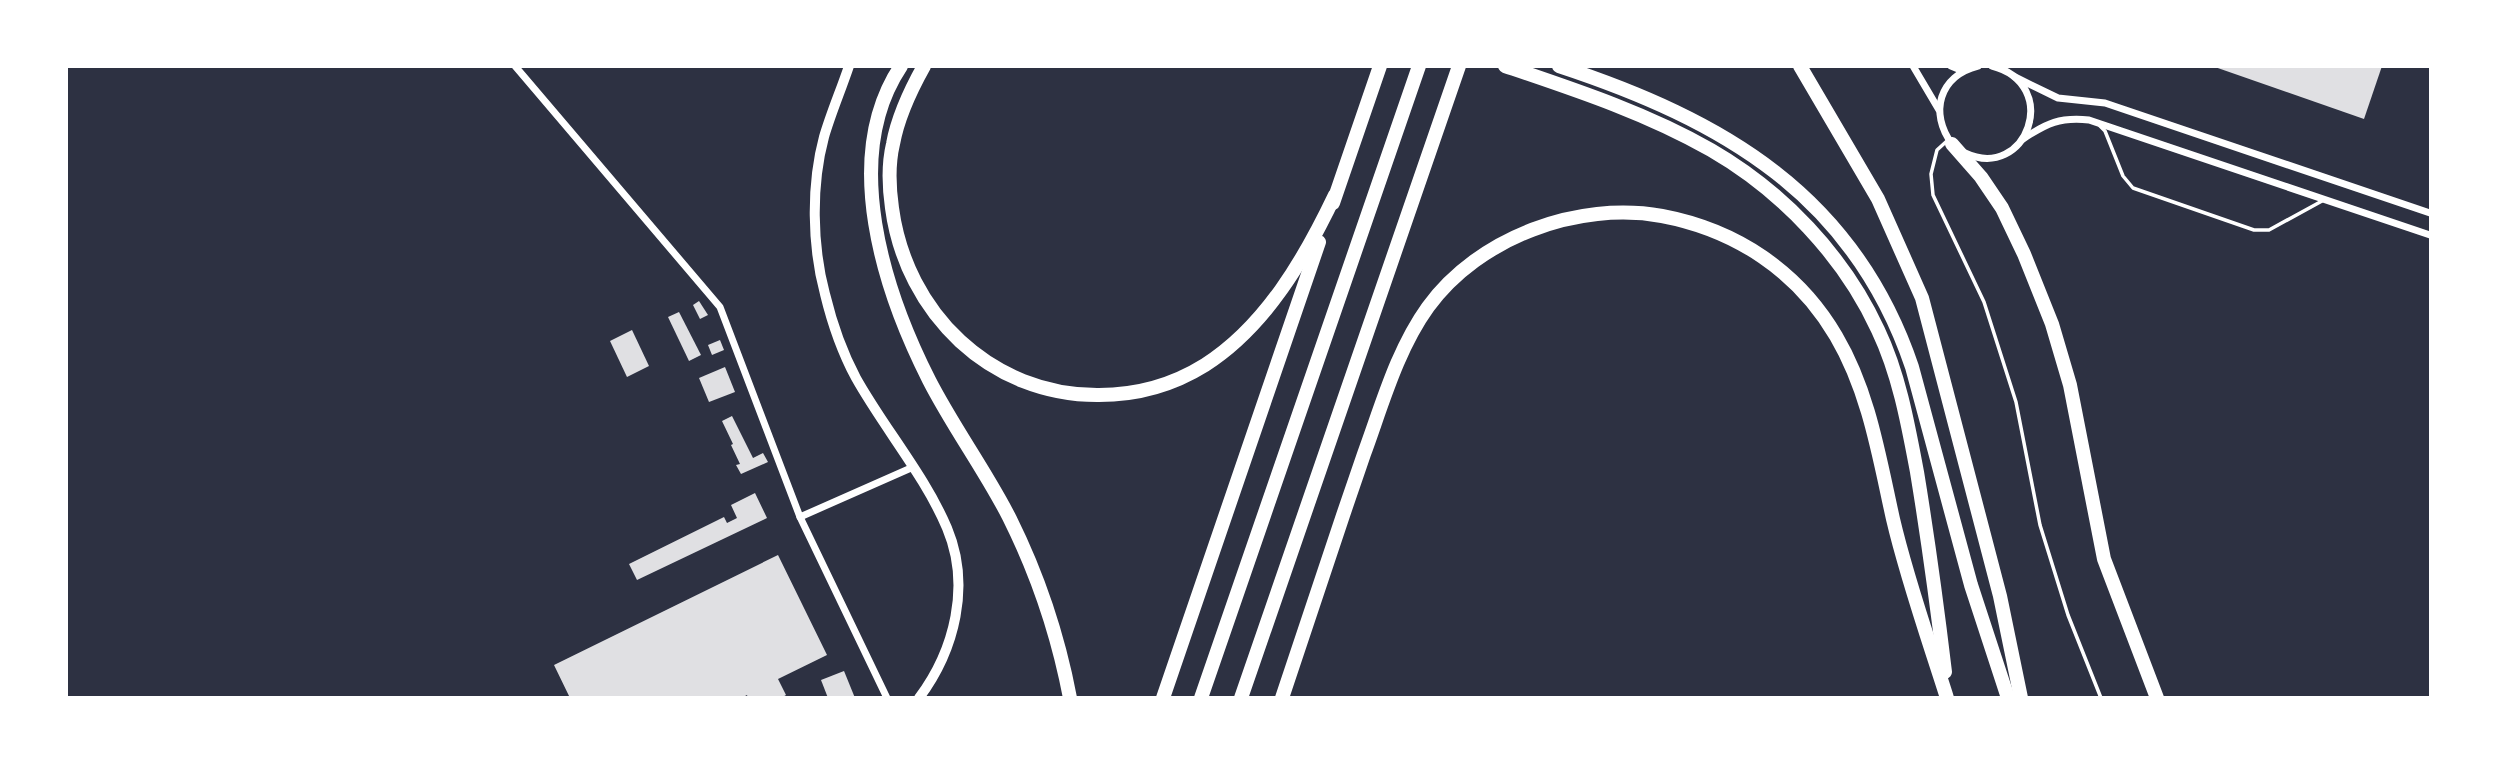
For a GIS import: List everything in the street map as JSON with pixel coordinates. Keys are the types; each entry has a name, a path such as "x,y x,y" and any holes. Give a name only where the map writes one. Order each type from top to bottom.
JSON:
{"highway":[{"path":"901,66 887,92 877,123 870,189 876,231 916,352 944,407 1010,519 1042,593 1070,698"},
{"path":"924,66 900,115 892,146 891,200 900,249 910,275 925,300 962,345 1006,375 1032,384 1058,392 1112,395 1164,384 1206,364 1226,349 1268,306 1308,248 1335,195"},
{"path":"1163,698 1380,66"},
{"path":"1201,698 1419,66"},
{"path":"1241,698 1458,66"},
{"path":"1505,66 1624,107 1713,151 1751,177 1794,213 1844,271 1879,331 1891,362 1907,420 1933,563 1947,698"},
{"path":"1559,66 1644,97 1725,136 1809,201 1867,272 1903,339 1972,585 2008,698"},
{"path":"1800,66 1878,199 1922,298 2000,596 2021,698"},
{"path":"1950,142 1981,177 2002,208 2052,324 2070,385 2104,559 2157,698"},
{"path":"1282,698 1328,556 1388,387 1428,307 1466,268 1509,240 1556,222 1606,213 1678,219 1735,239 1779,268 1816,306 1848,357 1859,384 1873,427 1906,568 1947,698"}],"street":[{"path":"515,66 720,307 800,517 887,698"},
{"path":"849,66 824,136 819,163 816,234 822,279 843,352 856,378 936,505 948,531 959,584 951,638 939,667 919,698"},
{"path":"1913,66 1939,110"},
{"path":"1951,66 1963,71"},
{"path":"1978,66 1963,71 1946,87 1939,110 1940,122 1950,142 1972,156 1983,159 2006,154 2046,124 2070,118 2089,120 2431,235"},
{"path":"1992,66 2058,98 2105,103 2431,214"},
{"path":"2015,77 2030,99 2032,113 2023,139"},
{"path":"800,517 911,468"}],"lane":[{"path":"2089,120 2105,131 2123,176 2133,188 2254,230 2269,230 2315,203 2332,202"},
{"path":"1950,142 1937,150 1931,174 1933,195 1984,302 2016,402 2040,525 2068,615 2101,698"}],"building":[{"path":"2212,66 2382,66 2364,119"},
{"path":"699,301 708,315 700,319 693,305"},
{"path":"679,312 701,355 689,361 668,317"},
{"path":"632,330 649,366 627,377 610,341"},
{"path":"720,340 724,350 712,355 708,345"},
{"path":"725,367 735,392 709,402 699,378"},
{"path":"732,416 753,458 763,453 768,462 741,474 736,465 740,464 731,445 733,444 722,421"},
{"path":"755,493 767,518 637,580 629,564 724,517 727,523 737,518 731,505"},
{"path":"778,555 827,655 778,679 786,695 781,698 748,698 747,695 741,698 570,698 554,665"},
{"path":"844,671 855,698 828,698 821,680"}]}
